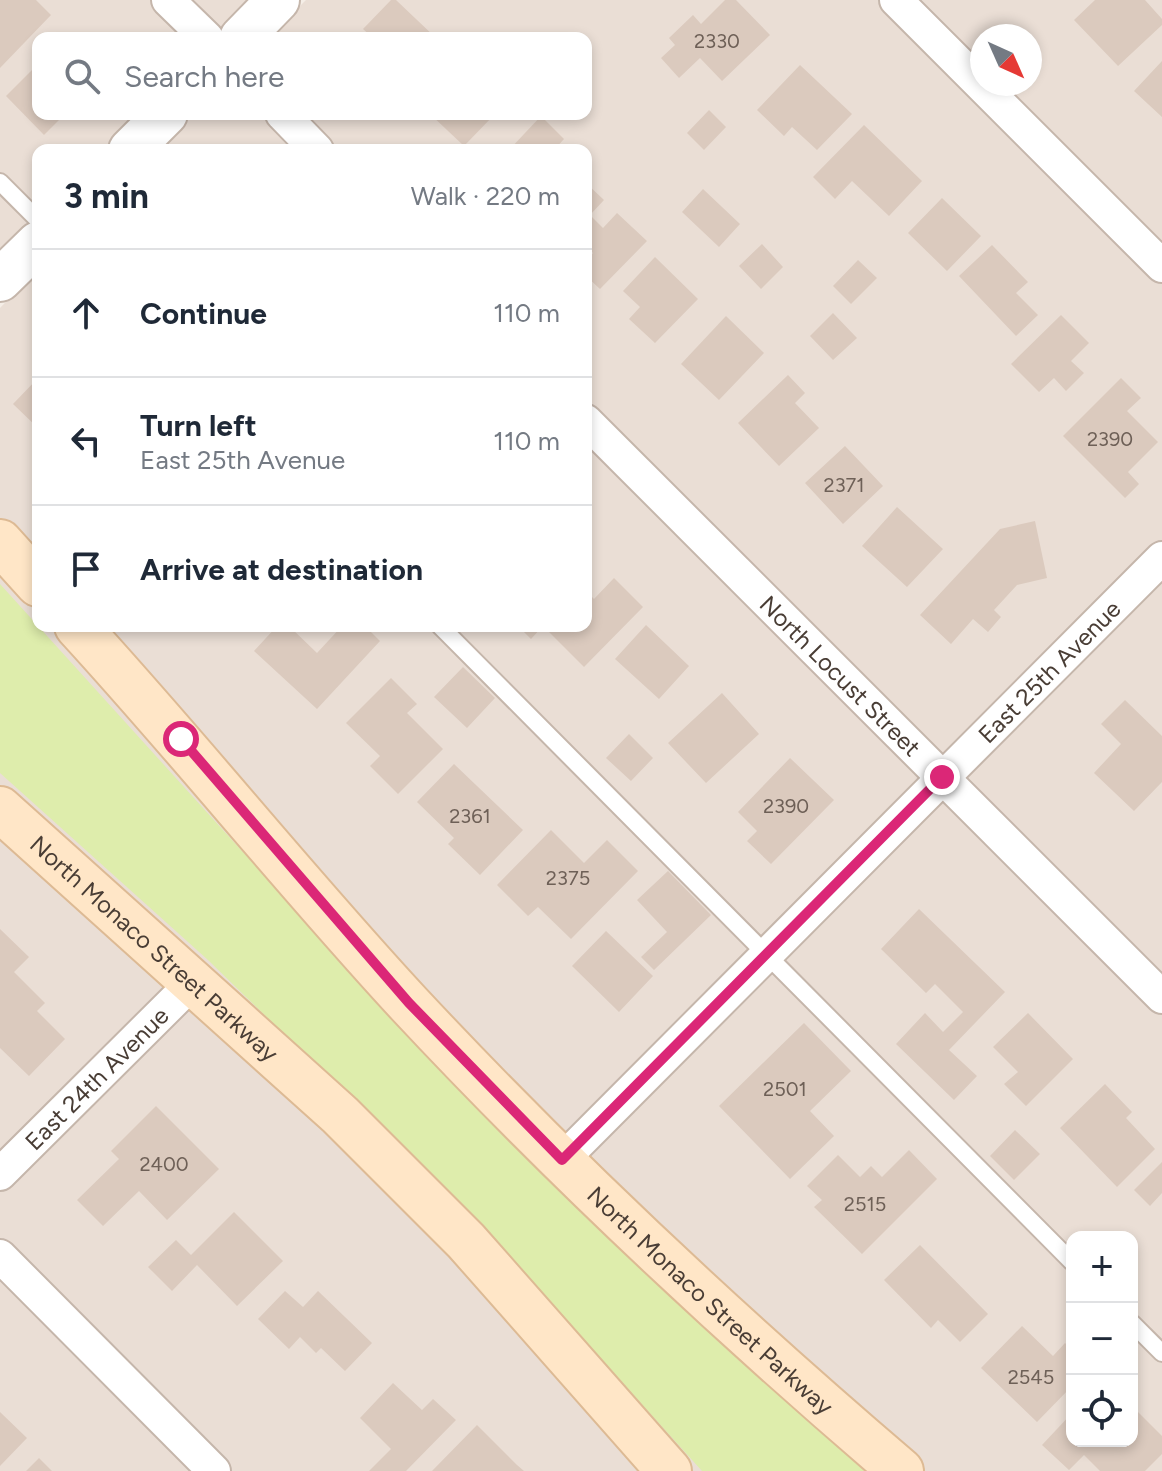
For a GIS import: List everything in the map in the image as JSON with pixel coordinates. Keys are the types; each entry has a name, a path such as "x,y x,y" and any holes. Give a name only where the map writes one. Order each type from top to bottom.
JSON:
{"main road":[{"path":"0,542 32,577"},
{"name":"North Monaco Street Parkway","path":"83,632 181,739 409,1003 562,1160 765,1354 901,1471"},
{"name":"North Monaco Street Parkway","path":"0,809 340,1115 466,1241 664,1469"}],"street":[{"path":"168,0 201,32"},
{"path":"247,32 278,0"},
{"path":"896,0 1162,266"},
{"path":"136,144 160,120"},
{"path":"288,120 311,144"},
{"path":"0,280 32,249"},
{"name":"North Locust Street","path":"592,427 1162,997"},
{"name":"East 25th Avenue","path":"562,1160 1162,558"},
{"name":"East 24th Avenue","path":"0,1174 192,983"},
{"path":"0,1256 214,1471"}],"lane":[{"path":"0,182 32,214"},
{"path":"446,632 1066,1256"},
{"path":"1138,1329 1162,1353"}],"shaded area":[{"path":"0,0 256,0 225,32 32,32 32,120 138,120 114,144 32,144 32,227 0,260"},
{"path":"306,0 1162,0 1162,1471 0,1471 0,308 32,275 32,632 592,632 592,144 163,144 187,120 592,120 592,32 274,32"}],"green space":[{"path":"0,584 32,619 32,632 44,632 417,1044 877,1471 702,1471 480,1225 208,960 0,773"}],"building":[{"path":"0,0 36,0 51,15 0,68"},
{"path":"391,0 396,0 430,32 366,32 363,29"},
{"path":"725,0 736,0 770,35 722,81 700,58 679,78 661,58 675,45 669,38 693,15 701,24"},
{"path":"1095,0 1145,0 1162,19 1162,25 1118,66 1074,20"},
{"path":"1162,61 1162,117 1134,91"},
{"path":"800,65 852,114 817,150 792,127 784,136 757,110"},
{"path":"32,70 32,120 59,120 44,135 6,96"},
{"path":"709,110 726,127 704,150 687,133"},
{"path":"436,120 489,120 466,144 462,144"},
{"path":"537,120 545,120 564,139 559,144 515,144"},
{"path":"864,125 922,181 889,216 852,181 835,199 813,177"},
{"path":"592,189 604,200 592,213"},
{"path":"703,189 740,224 719,247 682,212"},
{"path":"942,198 981,236 947,271 908,233"},
{"path":"617,213 647,241 600,289 592,282 592,217 603,228"},
{"path":"762,244 783,267 761,289 739,266"},
{"path":"992,245 1028,282 1016,293 1038,315 1016,336 959,276"},
{"path":"655,257 698,299 655,343 629,319 640,307 623,291"},
{"path":"858,260 877,278 851,304 833,286"},
{"path":"833,313 857,338 833,360 810,336"},
{"path":"1061,315 1089,343 1071,361 1084,373 1066,391 1054,378 1039,392 1011,364"},
{"path":"726,316 764,353 719,400 681,364"},
{"path":"788,375 805,393 795,403 819,428 779,466 738,423"},
{"path":"1121,378 1141,398 1127,411 1158,442 1128,472 1139,484 1125,498 1063,436"},
{"path":"32,384 32,422 13,404"},
{"path":"845,446 883,486 843,524 805,483"},
{"path":"897,507 943,549 907,587 862,546"},
{"path":"1035,521 1047,578 1017,585 994,610 1001,617 988,632 973,619 951,644 920,615 1000,529"},
{"path":"614,578 643,607 584,667 549,632 592,632 592,597 594,599"},
{"path":"646,625 689,666 659,699 615,659"},
{"path":"271,632 295,632 317,653 336,632 371,632 380,641 317,709 254,651"},
{"path":"524,632 537,632 531,639"},
{"path":"463,667 495,698 467,728 434,697"},
{"path":"391,678 417,704 407,713 443,749 398,794 370,766 380,756 346,723"},
{"path":"722,693 759,734 706,783 668,743"},
{"path":"1125,700 1162,736 1162,782 1134,811 1094,773 1121,744 1101,724"},
{"path":"629,734 653,758 631,781 606,758"},
{"path":"790,758 834,800 771,864 747,841 757,831 738,812"},
{"path":"454,764 523,830 480,875 448,844 454,838 417,802"},
{"path":"551,830 584,863 607,840 638,871 571,939 538,907 528,916 497,885"},
{"path":"668,871 711,915 654,970 641,957 667,932 637,900"},
{"path":"919,909 1005,992 949,1050 977,1076 954,1100 896,1044 925,1013 943,1032 963,1012 935,984 926,993 881,949"},
{"path":"0,929 29,957 14,972 45,1003 37,1011 65,1039 29,1076 0,1048"},
{"path":"606,931 653,976 619,1012 572,966"},
{"path":"1028,1013 1073,1059 1026,1106 1004,1084 1018,1072 993,1047"},
{"path":"804,1023 851,1071 810,1111 834,1136 790,1179 719,1106"},
{"path":"1105,1084 1132,1112 1126,1118 1155,1149 1117,1187 1060,1128"},
{"path":"156,1106 219,1169 167,1220 139,1191 103,1226 77,1200 119,1159 111,1151"},
{"path":"1015,1130 1040,1154 1014,1180 990,1156"},
{"path":"909,1150 937,1179 862,1254 814,1207 822,1200 807,1186 838,1155 860,1177 871,1166 882,1177"},
{"path":"1162,1162 1162,1193 1150,1206 1134,1190"},
{"path":"234,1212 283,1261 237,1306 197,1265 172,1291 148,1267 176,1240 191,1255"},
{"path":"920,1245 988,1314 960,1342 938,1320 931,1328 884,1280"},
{"path":"285,1291 303,1307 318,1291 372,1343 345,1371 321,1348 316,1353 300,1337 289,1349 258,1319"},
{"path":"1022,1326 1053,1356 1066,1344 1066,1392 1037,1422 981,1368"},
{"path":"393,1383 422,1410 433,1399 456,1420 406,1471 369,1471 391,1449 360,1418"},
{"path":"0,1412 27,1438 0,1466"},
{"path":"1138,1412 1162,1436 1162,1454 1145,1471 1100,1471 1084,1455 1069,1470 1042,1445 1066,1419 1066,1447 1138,1447"},
{"path":"477,1425 517,1465 524,1471 432,1471"},
{"path":"39,1458 52,1471 26,1471"}],"route":[{"path":"181,739 409,1003 562,1160 942,777"}]}
